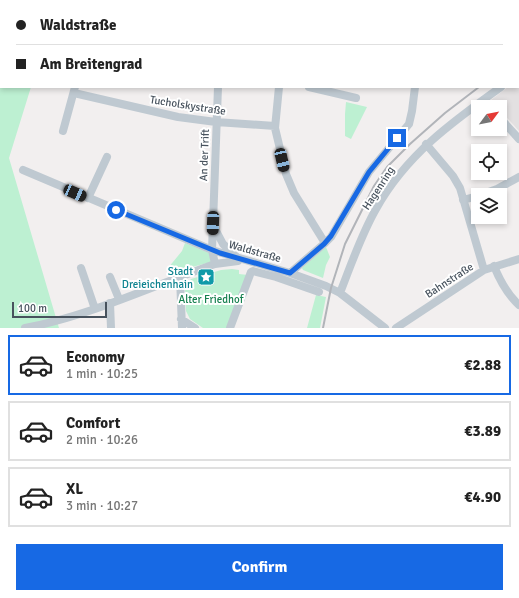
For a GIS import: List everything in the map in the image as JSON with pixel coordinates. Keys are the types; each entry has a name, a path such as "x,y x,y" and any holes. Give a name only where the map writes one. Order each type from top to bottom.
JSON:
{"street":[{"name":"An der Trift","path":"215,264 212,250 218,88"},
{"path":"280,88 275,126 286,174 290,186 324,244"},
{"path":"313,88 356,98"},
{"path":"290,273 324,244 336,230 369,172 409,124 412,111 414,88"},
{"name":"Hagenring","path":"483,100 500,88"},
{"name":"Tucholskystraße","path":"75,90 178,117 216,122 275,126"},
{"path":"63,131 75,90"},
{"name":"Hagenring","path":"340,293 376,208 402,170 426,144 471,109"},
{"path":"507,126 519,139"},
{"path":"426,144 453,176 460,188 484,270"},
{"path":"88,198 107,157"},
{"name":"Waldstraße","path":"23,170 212,250 290,273 320,284 340,293 385,328"},
{"path":"497,188 519,176"},
{"path":"463,200 471,198"},
{"name":"An der Trift","path":"213,223 215,232 225,247 234,255 249,261"},
{"name":"Bahnstraße","path":"396,328 484,270 519,259"},
{"path":"24,328 60,320 96,309 119,299 215,264 232,261 249,261"},
{"path":"494,266 503,286 512,299 519,305"},
{"path":"81,268 96,309"},
{"path":"230,328 251,272 253,271 276,277 319,292"},
{"path":"110,277 119,299"},
{"path":"180,277 182,324 195,328"},
{"path":"110,303 111,328"}],"shaded area":[{"path":"507,88 519,88 519,131 507,118 507,100 491,100"}],"green space":[{"path":"0,88 31,88 9,158 59,328 0,328"},
{"path":"346,102 367,107 351,139 345,136"},
{"path":"185,243 209,253 211,262 170,273 168,268 182,251"},
{"path":"326,247 330,257 326,265 323,278 303,270 302,268"},
{"name":"Alter Friedhof","path":"221,270 239,270 239,274 248,275 227,328 203,328 190,319 186,311 185,288 191,279"},
{"path":"316,295 326,297 320,328 307,328"}],"railway":[{"path":"323,328 331,288 345,244 374,186 387,167 410,144 445,113 478,88"}],"place":[{"name":"Stadt Dreieichenhain","path":"206,277"}],"route":[{"path":"116,210 220,253 290,273 324,244 336,230 369,172 397,138"}]}
